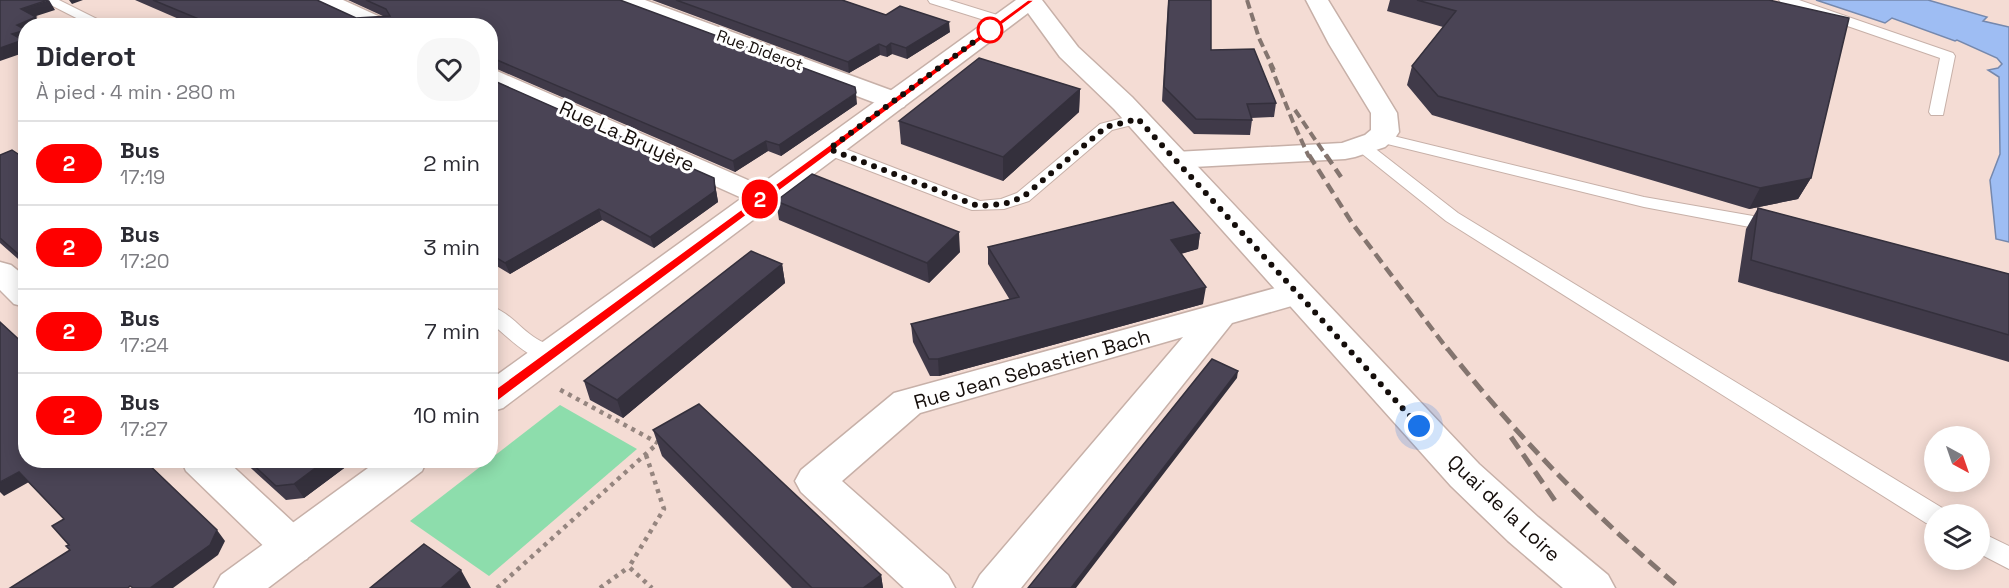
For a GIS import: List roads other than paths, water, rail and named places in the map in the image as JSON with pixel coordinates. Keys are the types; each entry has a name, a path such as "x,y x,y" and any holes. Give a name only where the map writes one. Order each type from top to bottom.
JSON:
{"street":[{"path":"324,0 363,18"},
{"name":"Rue Diderot","path":"624,0 895,100"},
{"path":"498,393 1031,0"},
{"name":"Quai de la Loire","path":"1031,0 1069,52 1138,119 1465,475 1523,529 1593,588"},
{"path":"1175,160 1308,154 1345,150 1371,142 1385,132 1384,113 1317,0"},
{"name":"Rue La Bruyère","path":"498,79 763,197"},
{"path":"0,272 18,289"},
{"name":"Rue Jean Sebastien Bach","path":"933,588 815,481 907,403 1297,294"},
{"path":"995,588 1219,317"},
{"path":"208,468 292,547"},
{"path":"236,588 397,468"}],"lane":[{"path":"48,0 87,18"},
{"path":"934,0 1002,21"},
{"path":"964,9 976,0"},
{"path":"1786,0 1948,56 1937,112"},
{"path":"829,149 978,206 1004,204 1023,197 1106,127 1138,119"},
{"path":"1371,142 1644,202 1791,228"},
{"path":"1371,142 1452,217 1924,509"},
{"path":"498,318 529,344 551,354"},
{"path":"1990,548 2009,559"}],"water":[{"path":"1816,0 1928,0 1987,17 1983,21 2009,27 2009,242 1996,239 1990,180 2000,154 1999,77 1988,70 1998,68 2002,64 1997,58 1957,40 1892,18 1885,23"}],"railway":[{"path":"1247,0 1259,38 1274,70"},
{"path":"1270,64 1309,157"},
{"path":"1295,110 1327,157"},
{"path":"1309,155 1352,223 1448,350"},
{"path":"1326,155 1341,177"},
{"path":"1447,348 1529,444 1587,504 1680,588"},
{"path":"1511,437 1556,502"}]}
